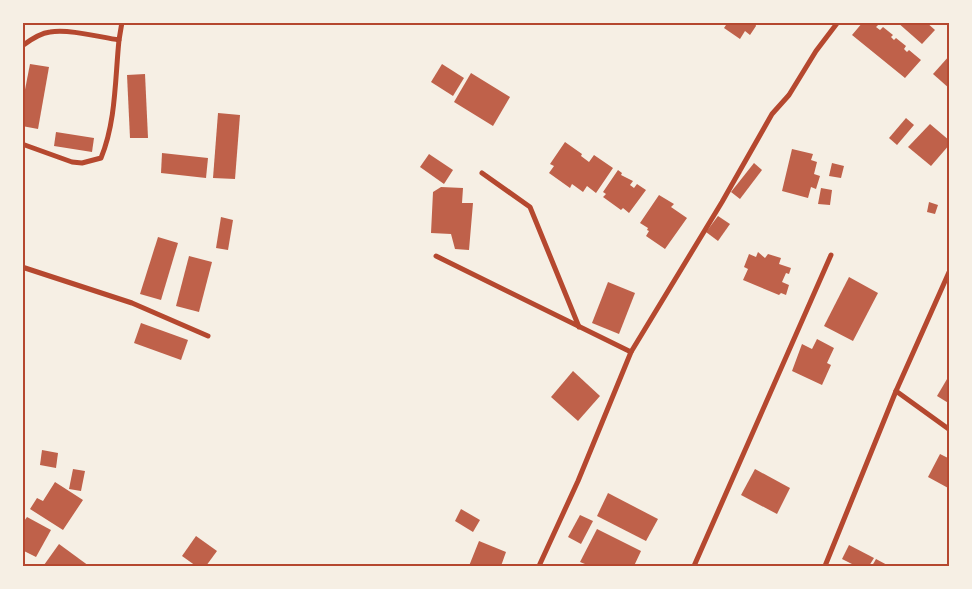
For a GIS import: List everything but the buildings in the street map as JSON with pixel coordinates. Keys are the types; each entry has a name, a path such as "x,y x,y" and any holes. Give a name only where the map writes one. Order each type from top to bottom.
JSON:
{"street":[{"path":"22,144 72,162 82,163 101,158 106,145 114,97 122,22"},
{"path":"539,566 578,481 631,352 722,202 772,114 789,95 816,51 838,22"},
{"path":"22,46 30,39 49,32 79,33 119,40"},
{"path":"482,172 530,207 579,327"},
{"path":"436,256 631,352"},
{"path":"694,566 831,256"},
{"path":"22,268 132,303 208,336"},
{"path":"826,566 896,391 950,270"},
{"path":"896,391 950,430"}]}
